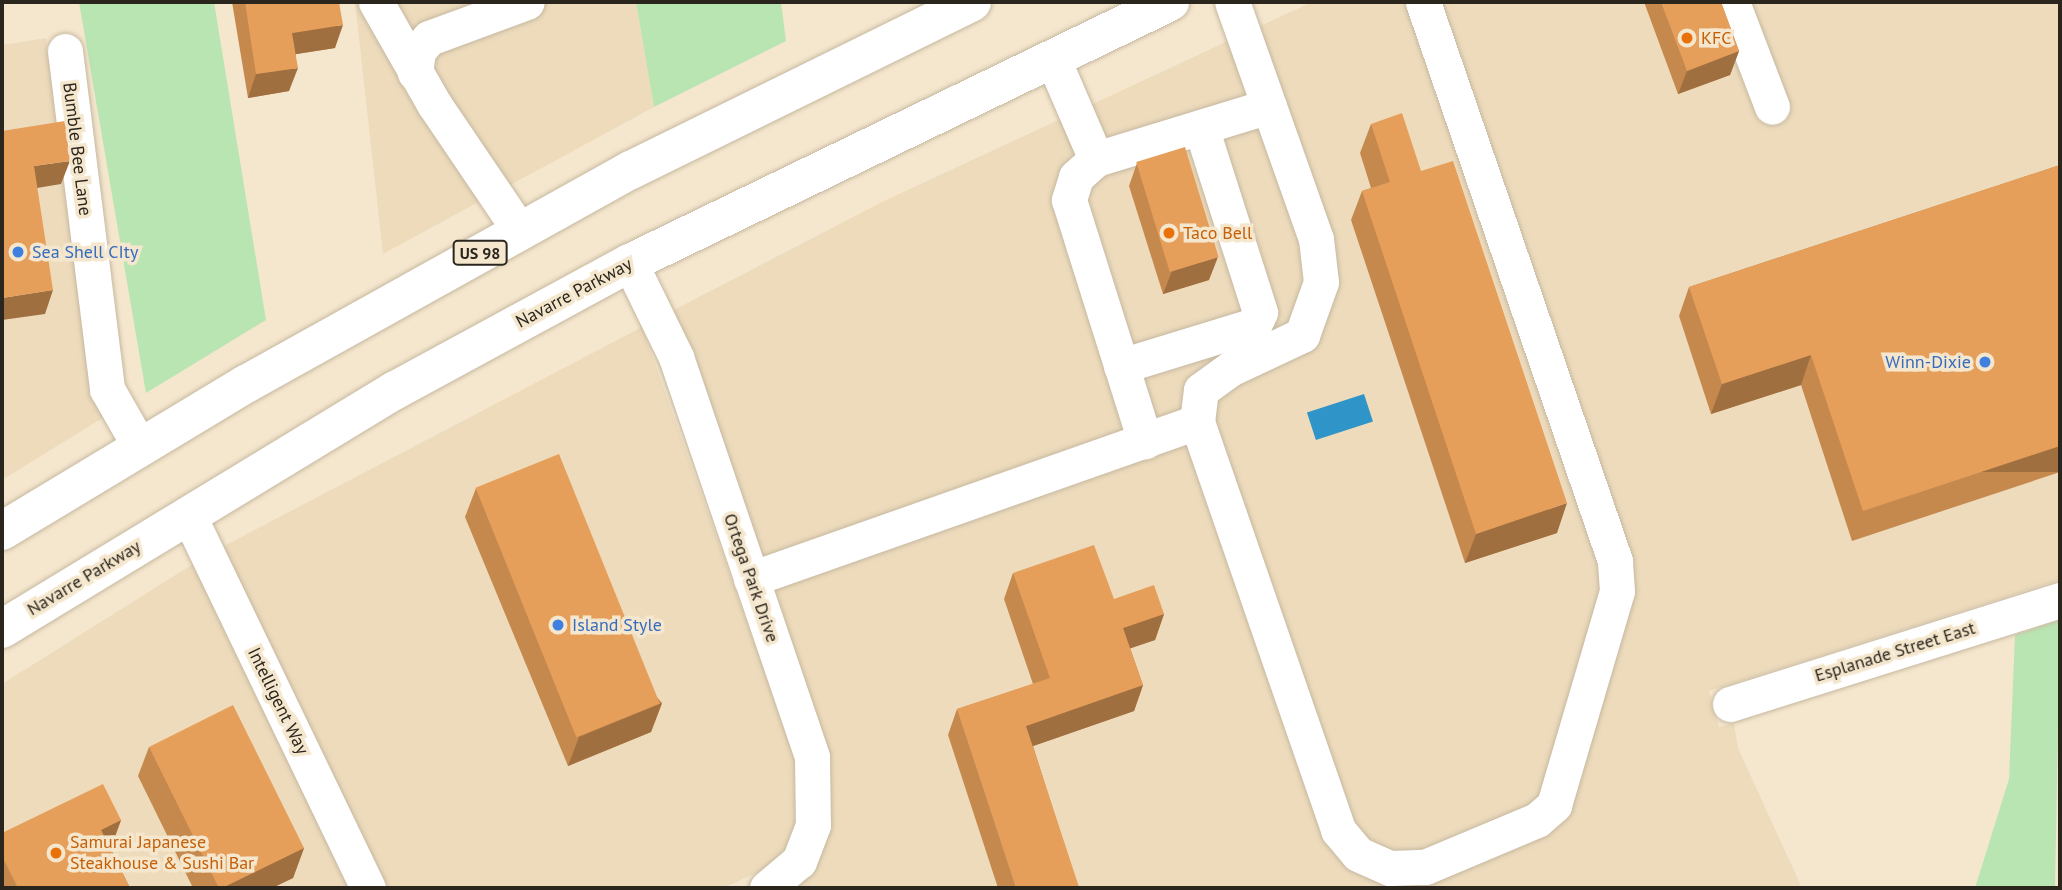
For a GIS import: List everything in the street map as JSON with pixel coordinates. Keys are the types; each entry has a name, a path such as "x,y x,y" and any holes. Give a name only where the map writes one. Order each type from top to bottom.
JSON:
{"highway":[{"name":"US 98","path":"4,524 520,231 972,2"},
{"path":"1069,50 1107,2"},
{"name":"Navarre Parkway","path":"2,628 394,391 630,263 1170,2"}],"street":[{"path":"376,2 415,73 520,231"},
{"path":"415,73 418,51 429,38 527,2"},
{"path":"1232,2 1316,239 1321,282 1316,313 1303,335 1201,390 1197,422 1338,831 1358,854 1390,867 1425,867 1537,820 1554,805 1617,591 1615,561 1423,2"},
{"path":"1732,2 1772,107"},
{"path":"1069,50 1096,159"},
{"name":"Bumble Bee Lane","path":"65,51 107,389 141,447"},
{"path":"1145,441 1069,200 1076,177 1096,159 1269,106"},
{"path":"1121,366 1254,325 1260,312 1201,127"},
{"name":"Ortega Park Drive","path":"630,263 676,357 812,757 816,789 813,825 799,861 767,888"},
{"path":"751,579 1197,422"},
{"name":"Intelligent Way","path":"188,514 368,888"},
{"name":"Esplanade Street East","path":"1730,704 2060,600"}],"shaded area":[{"path":"355,2 636,2 654,107 383,254"},
{"path":"1312,2 2060,2 2060,580 1709,691 1719,727 1734,723 1738,748 1802,888 797,888 814,870 830,828 828,750 672,311 884,201"},
{"path":"46,38 90,391 104,417 2,480 2,45"},
{"path":"642,327 796,761 797,820 785,849 766,868 724,888 387,888 222,547"},
{"path":"193,564 350,888 2,888 2,684"}],"green space":[{"path":"79,2 214,2 266,320 146,393"},
{"path":"636,2 781,2 786,41 654,107"},
{"path":"2060,620 2055,888 1975,888 2009,779 2015,635"}],"water":[{"path":"1364,394 1373,422 1316,440 1307,413"}],"building":[{"path":"245,2 339,2 343,25 292,33 298,68 256,74"},
{"path":"1661,2 1721,2 1739,51 1687,71"},
{"path":"1402,113 1421,171 1453,161 1567,503 1476,534 1362,191 1390,182 1371,124"},
{"name":"Sea Shell CIty","path":"65,121 70,161 34,166 53,290 2,298 2,131"},
{"path":"1185,147 1219,257 1170,272 1136,162"},
{"path":"2060,165 2060,446 1863,511 1811,355 1722,384 1689,287"},
{"name":"Island Style","path":"559,454 660,703 576,737 476,488"},
{"path":"1094,545 1114,599 1154,585 1164,614 1123,628 1143,685 1026,726 1079,887 1016,888 957,709 1050,678 1013,573"},
{"path":"233,705 304,848 219,888 149,747"},
{"path":"103,784 121,820 101,830 130,888 18,888 2,856 2,833"}],"place":[{"name":"KFC","path":"1687,38"},
{"name":"Taco Bell","path":"1169,233"},
{"name":"Sea Shell CIty","path":"18,252"},
{"name":"Winn-Dixie","path":"1985,362"},
{"name":"Island Style","path":"558,625"},
{"name":"Samurai Japanese Steakhouse & Sushi Bar","path":"56,853"}]}
